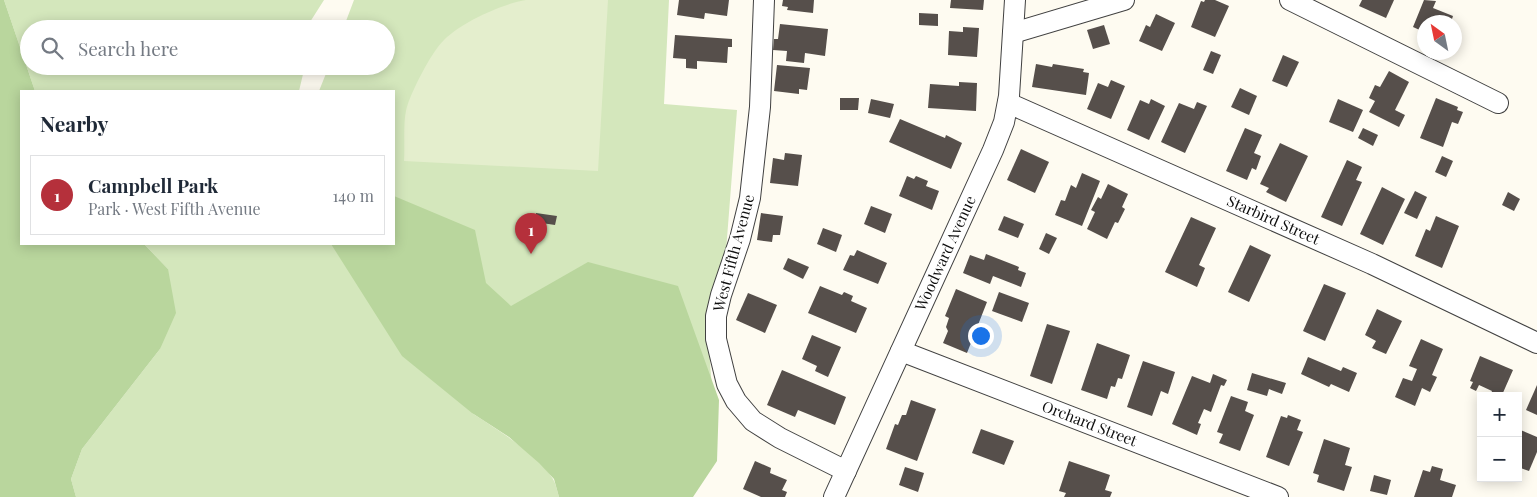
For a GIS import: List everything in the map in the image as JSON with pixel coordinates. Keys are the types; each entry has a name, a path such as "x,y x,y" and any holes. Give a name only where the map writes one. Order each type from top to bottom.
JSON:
{"street":[{"name":"West Fifth Avenue","path":"764,0 760,107 750,198 740,239 721,295 716,316 716,339 726,384 736,401 753,421 780,438 846,471"},
{"name":"Woodward Avenue","path":"834,497 993,150 1004,122 1008,103 1015,0"},
{"path":"1013,33 1124,0"},
{"path":"1290,0 1498,103"},
{"name":"Starbird Street","path":"1008,103 1372,264 1537,343"},
{"name":"Orchard Street","path":"901,350 1278,497"}],"green space":[{"path":"0,0 4,0 20,47 20,75 30,75 35,90 20,90 20,245 145,245 168,269 176,313 160,349 82,449 71,479 76,497 0,497"},
{"path":"4,0 324,0 311,20 20,20 20,47"},
{"path":"354,0 669,0 664,104 737,110 725,264 707,321 713,403 556,475 508,429 472,413 537,460 553,479 559,497 76,497 71,479 82,449 160,349 168,269 145,245 395,245 395,90 319,90 325,75 395,75 395,20 346,20"},
{"path":"526,0 608,0 598,171 404,161 406,111 433,53 452,33 472,20 494,10"},
{"path":"30,75 303,75 299,90 35,90"},
{"path":"395,196 475,230 486,283 511,306 588,262 678,286 719,400 717,461 693,497 559,497 554,479 539,463 509,437 472,413 402,356 332,245 395,245"}],"building":[{"path":"679,0 729,0 727,16 705,13 704,19 677,15"},
{"path":"783,0 814,0 813,13 787,10 788,7 782,6"},
{"path":"951,0 984,0 983,10 950,8"},
{"path":"1205,0 1215,0 1229,6 1215,37 1191,27 1201,1 1204,2"},
{"path":"1362,0 1394,0 1386,18 1359,6"},
{"path":"1424,0 1436,1 1433,8 1450,15 1418,15"},
{"path":"919,13 938,14 938,26 919,25"},
{"path":"1156,14 1175,23 1162,51 1139,41 1146,25 1150,27"},
{"path":"1417,17 1417,29 1413,27"},
{"path":"780,24 828,29 825,56 805,53 804,63 786,61 787,51 773,50 774,39 778,39"},
{"path":"1104,25 1110,44 1093,49 1087,30"},
{"path":"963,27 979,28 977,57 948,55 949,31 963,32"},
{"path":"675,35 732,39 732,47 728,47 727,63 697,61 697,69 686,68 686,59 673,58"},
{"path":"1211,51 1221,55 1213,74 1203,70"},
{"path":"1283,55 1299,62 1287,87 1272,81"},
{"path":"1036,64 1052,67 1053,64 1084,69 1083,72 1089,73 1086,95 1032,87"},
{"path":"777,65 810,68 807,90 799,89 799,94 774,91"},
{"path":"1389,71 1409,82 1395,110 1405,115 1399,127 1369,112 1375,101 1369,98 1375,85 1380,87"},
{"path":"1111,80 1125,86 1111,119 1087,109 1098,83 1108,87"},
{"path":"959,82 977,83 976,111 928,108 930,84 959,86"},
{"path":"1240,88 1257,96 1249,115 1231,107"},
{"path":"840,98 859,98 858,110 840,110"},
{"path":"1436,98 1458,107 1457,110 1463,112 1458,124 1452,122 1443,147 1420,138"},
{"path":"871,99 894,104 890,118 868,113"},
{"path":"1151,99 1165,106 1149,140 1127,130 1140,100 1149,104"},
{"path":"1338,99 1363,110 1353,132 1329,122"},
{"path":"1197,102 1207,106 1185,153 1161,142 1179,103 1194,109"},
{"path":"900,119 945,138 946,135 962,143 951,169 889,142"},
{"path":"1245,128 1262,135 1254,153 1261,156 1256,170 1252,168 1247,180 1226,171"},
{"path":"1363,128 1378,135 1373,146 1358,138"},
{"path":"1280,143 1308,156 1286,202 1266,192 1269,188 1260,184"},
{"path":"1021,149 1049,162 1035,193 1007,180"},
{"path":"785,153 802,155 798,186 770,183 773,158 784,160"},
{"path":"1442,156 1453,161 1446,177 1435,172"},
{"path":"1347,160 1362,167 1356,180 1362,182 1342,226 1321,217"},
{"path":"1082,173 1100,181 1082,226 1055,215 1061,200 1065,201 1071,185 1076,188"},
{"path":"907,176 914,179 916,176 928,181 926,186 939,191 932,210 899,196"},
{"path":"1108,184 1128,194 1122,207 1125,209 1118,223 1115,222 1107,239 1087,229 1095,212 1091,210 1098,197 1101,199"},
{"path":"1382,187 1405,199 1383,245 1360,234"},
{"path":"1415,191 1427,197 1417,219 1404,213"},
{"path":"1508,192 1520,199 1514,211 1502,205"},
{"path":"871,206 892,214 885,233 864,224"},
{"path":"536,213 557,216 555,225 535,222"},
{"path":"761,213 783,216 780,235 773,235 772,242 757,240"},
{"path":"1004,216 1024,224 1018,238 998,230"},
{"path":"1436,216 1459,226 1442,268 1415,256 1426,229 1430,231"},
{"path":"1191,217 1216,228 1199,265 1205,268 1197,287 1165,272"},
{"path":"823,228 842,235 836,252 817,244"},
{"path":"1046,233 1057,238 1049,254 1039,249"},
{"path":"1250,245 1271,255 1249,302 1228,292"},
{"path":"857,250 887,263 878,284 843,270 850,255 854,256"},
{"path":"986,254 1019,267 1018,270 1026,273 1021,287 993,276 990,284 963,273 970,255 984,260"},
{"path":"788,258 809,267 803,279 783,269"},
{"path":"1324,284 1346,293 1325,341 1303,331"},
{"path":"820,286 842,295 844,292 853,296 851,301 867,308 856,333 808,313"},
{"path":"956,289 987,302 967,353 943,343 948,331 946,327 949,318 945,316"},
{"path":"999,292 1029,303 1022,322 992,311"},
{"path":"748,293 777,305 765,333 736,320"},
{"path":"1377,309 1402,321 1386,354 1372,348 1376,341 1365,335"},
{"path":"1047,324 1070,331 1052,384 1030,376"},
{"path":"812,335 841,347 828,377 815,371 817,366 802,359"},
{"path":"1421,339 1443,349 1432,375 1437,377 1430,392 1422,388 1415,406 1395,397 1403,378 1412,381 1417,369 1409,366"},
{"path":"1097,343 1130,355 1122,379 1118,378 1115,387 1111,386 1107,399 1081,390"},
{"path":"1480,356 1513,370 1503,392 1492,392 1479,385 1476,391 1470,388 1473,382 1470,381"},
{"path":"1308,357 1341,371 1343,367 1357,373 1349,392 1331,384 1329,387 1301,374"},
{"path":"1143,361 1175,372 1168,394 1161,391 1152,416 1127,407"},
{"path":"782,370 846,397 835,425 798,410 795,417 767,405"},
{"path":"1252,373 1286,383 1282,394 1269,389 1267,396 1247,390"},
{"path":"1213,374 1227,380 1224,386 1221,385 1211,412 1204,409 1198,423 1201,424 1197,435 1172,424 1192,376 1210,383"},
{"path":"1537,385 1537,415 1526,410"},
{"path":"1231,396 1248,402 1245,411 1254,415 1240,451 1219,443 1223,434 1217,432"},
{"path":"911,400 936,409 917,461 886,449 895,424 898,425 902,415 906,415"},
{"path":"1288,415 1301,420 1297,430 1303,432 1289,466 1266,457 1281,416 1287,418"},
{"path":"981,429 1014,441 1004,465 972,453"},
{"path":"1522,431 1537,437 1537,452 1529,471 1522,468"},
{"path":"1324,439 1350,448 1345,465 1352,467 1344,491 1317,482 1319,475 1313,473"},
{"path":"755,461 771,468 770,473 787,480 782,490 787,492 785,497 761,497 743,489"},
{"path":"1069,461 1110,475 1105,490 1112,492 1110,497 1064,497 1066,493 1059,491"},
{"path":"1432,466 1443,469 1440,480 1456,485 1452,497 1414,497 1423,470 1430,472"},
{"path":"905,467 924,473 918,492 899,485"},
{"path":"1374,475 1391,480 1387,495 1370,491"}],"place":[{"name":"Campbell Park","path":"531,254"}]}
